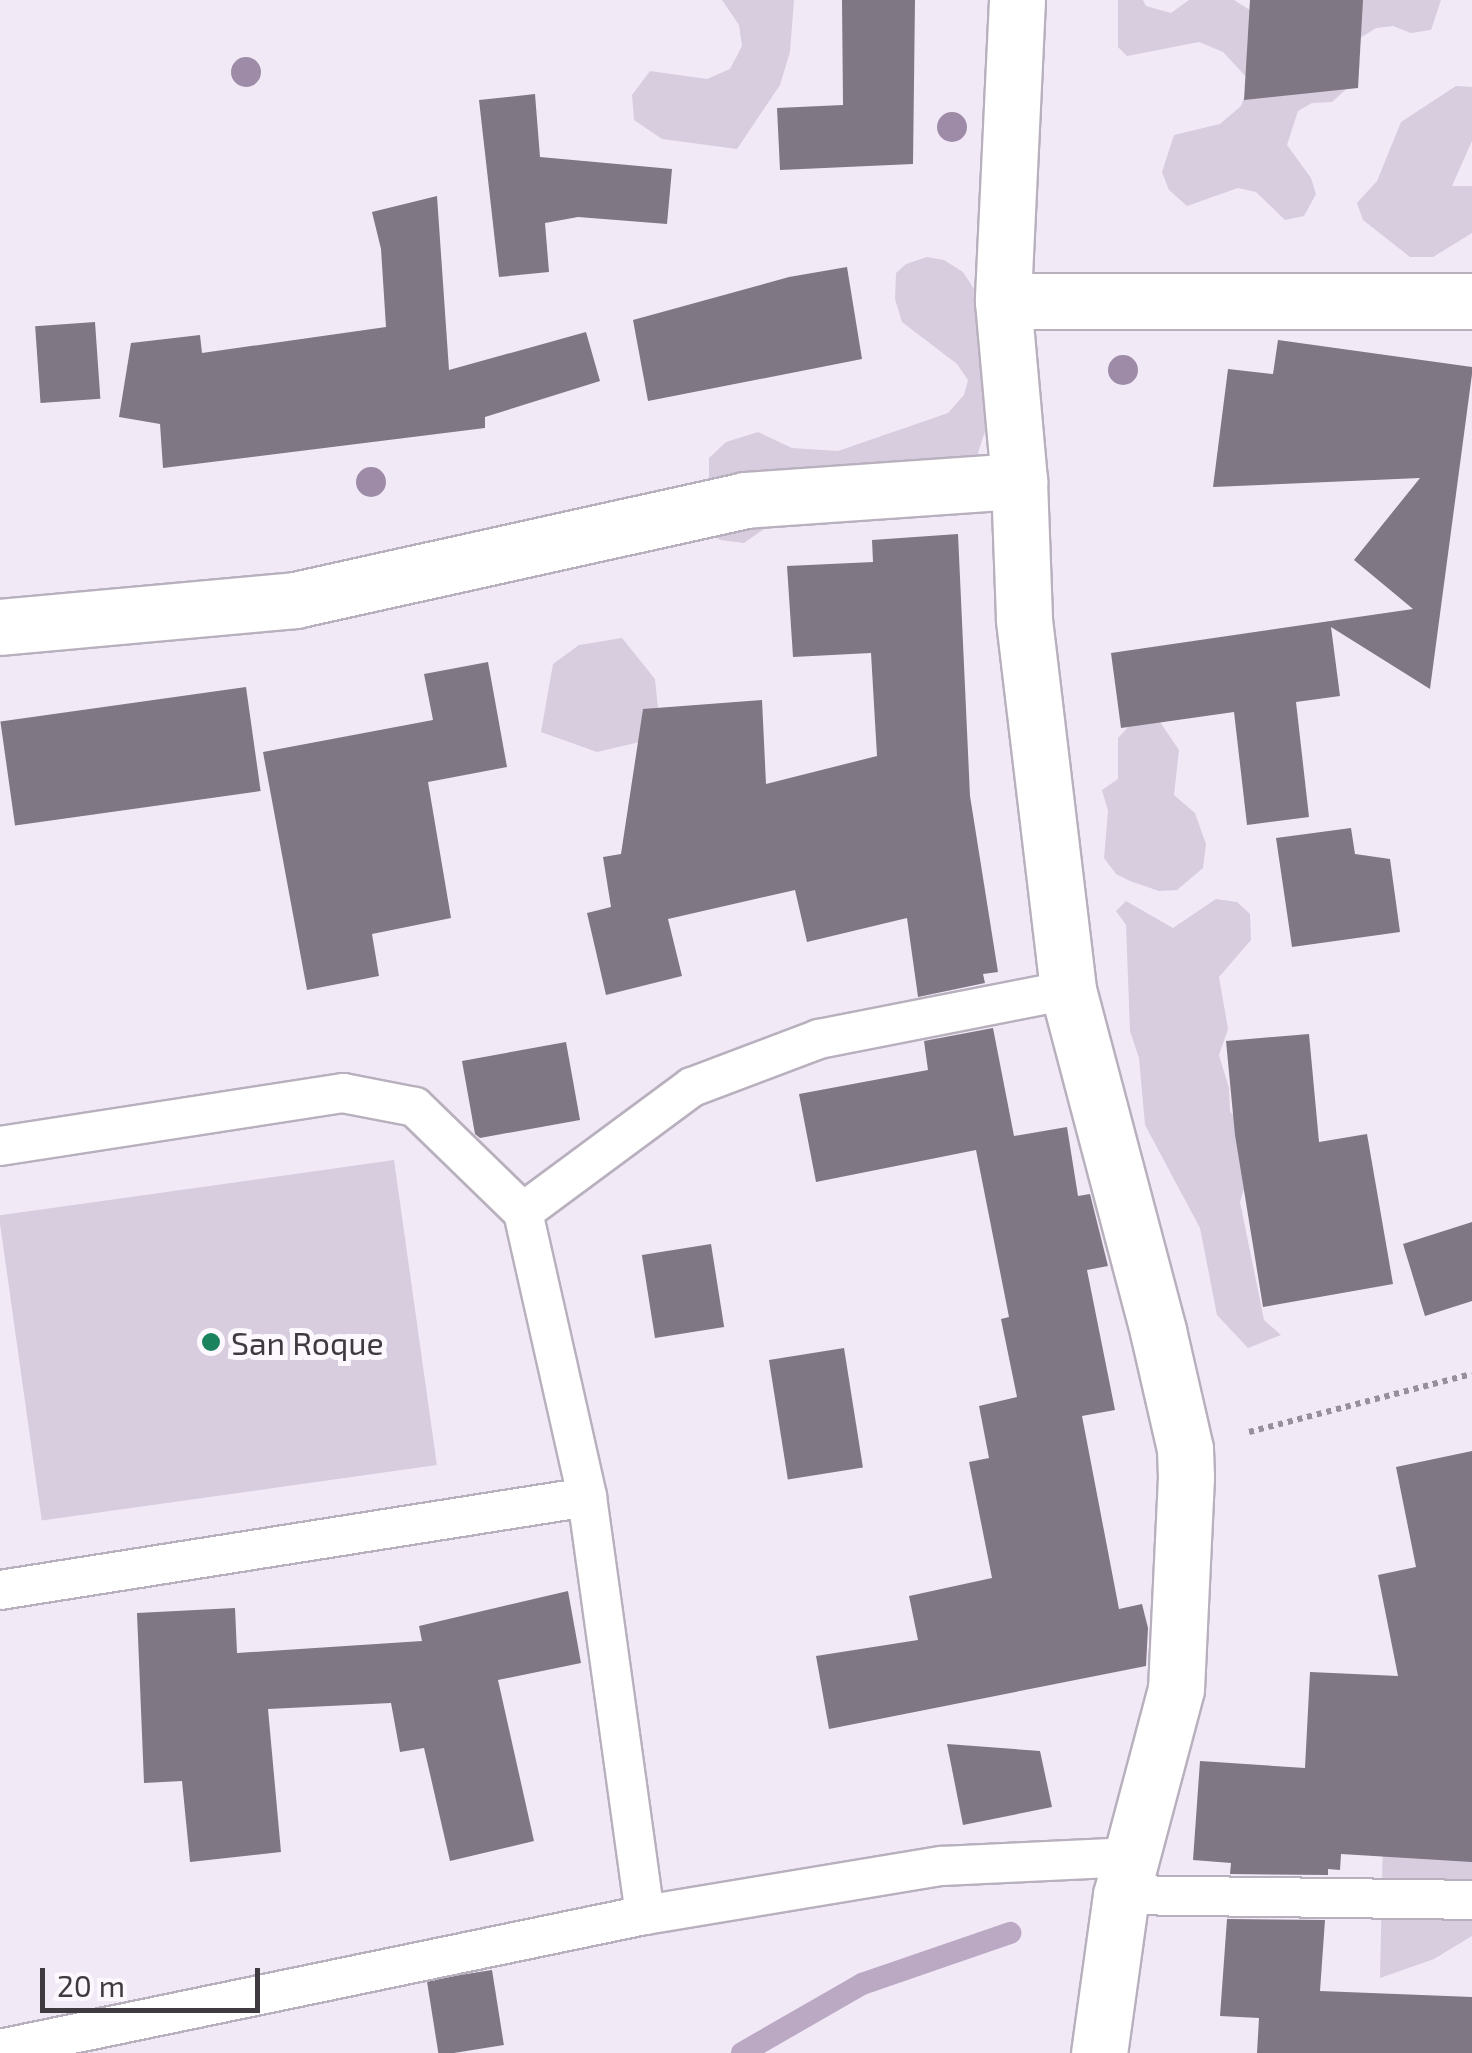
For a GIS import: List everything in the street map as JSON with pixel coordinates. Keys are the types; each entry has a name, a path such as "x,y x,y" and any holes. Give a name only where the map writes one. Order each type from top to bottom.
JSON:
{"street":[{"path":"1016,0 1003,301 1018,481 1024,620 1068,990 1185,1449 1176,1689 1126,1876 1099,2053"},
{"path":"1003,301 1472,301"},
{"path":"0,627 296,600 745,500 1018,481"}],"lane":[{"path":"522,1212 692,1086 819,1039 1068,990"},
{"path":"0,1146 342,1093 415,1107 522,1212 587,1497 645,1915"},
{"path":"0,1590 587,1497"},
{"path":"0,2049 645,1915 942,1866 1472,1900"}],"path":[{"path":"1185,1449 1472,1374"}],"shaded area":[{"path":"722,0 794,0 790,52 780,85 737,149 662,139 634,120 632,95 650,71 707,79 730,69 742,46 739,25"},
{"path":"1118,0 1143,0 1146,6 1171,13 1189,0 1234,0 1253,12 1357,0 1441,0 1431,30 1411,33 1393,26 1376,28 1357,40 1354,82 1332,102 1312,103 1298,111 1287,145 1311,178 1316,194 1304,216 1285,220 1256,192 1238,188 1187,206 1169,190 1162,172 1174,135 1220,124 1241,106 1250,81 1223,52 1199,42 1127,56 1118,47"},
{"path":"1456,86 1472,87 1472,141 1452,186 1472,186 1472,233 1433,257 1410,257 1363,220 1357,203 1377,181 1401,122"},
{"path":"927,257 944,260 963,272 974,289 988,422 975,462 771,524 744,543 720,540 709,531 709,458 726,442 758,432 792,448 838,451 948,413 964,395 968,380 957,364 902,322 895,299 896,273 906,264"},
{"path":"622,638 655,679 661,737 597,752 541,732 553,664 579,645"},
{"path":"1160,722 1179,750 1174,795 1195,813 1206,844 1203,868 1177,890 1159,891 1116,874 1104,858 1108,811 1102,790 1118,779 1118,738 1129,726"},
{"path":"1216,899 1237,902 1250,914 1251,940 1219,977 1228,1029 1219,1055 1229,1088 1230,1111 1238,1123 1244,1189 1240,1202 1264,1320 1281,1335 1248,1348 1217,1315 1200,1228 1145,1125 1139,1058 1130,1031 1126,925 1116,911 1126,901 1173,928"},
{"name":"San Roque","path":"394,1160 437,1465 42,1521 0,1215"},
{"path":"1472,1769 1472,1936 1434,1959 1380,1978 1384,1792"}],"building":[{"path":"842,0 915,0 913,164 780,170 777,108 843,105"},
{"path":"1250,0 1363,0 1358,88 1244,100"},
{"path":"535,94 540,157 672,169 667,224 578,217 545,223 549,272 499,277 479,100"},
{"path":"437,196 449,370 586,332 600,381 485,417 485,428 163,468 160,424 119,417 131,343 200,335 202,353 386,327 381,249 372,212"},
{"path":"847,267 862,359 648,401 633,320 789,277"},
{"path":"95,322 100,399 41,403 35,326"},
{"path":"1278,340 1472,367 1472,374 1430,689 1331,627 1340,696 1296,702 1309,817 1247,825 1234,712 1121,728 1111,653 1413,609 1354,560 1420,478 1213,487 1228,369 1273,374"},
{"path":"958,534 970,796 998,972 983,974 985,983 918,997 907,918 807,942 795,890 668,919 682,976 606,995 587,913 611,907 603,857 621,854 643,709 762,700 766,784 877,756 871,653 793,657 787,566 873,562 872,540"},
{"path":"488,662 507,767 428,782 451,918 372,934 379,976 307,990 263,752 433,720 424,674"},
{"path":"246,687 261,791 15,825 0,722"},
{"path":"1351,828 1355,854 1390,859 1400,932 1292,947 1276,838"},
{"path":"993,1028 1014,1136 1067,1127 1078,1196 1090,1194 1108,1266 1087,1270 1115,1410 1082,1416 1119,1609 1142,1604 1148,1628 1146,1666 829,1729 816,1656 918,1640 909,1596 992,1578 969,1462 989,1458 979,1406 1017,1397 1001,1319 1009,1317 976,1150 816,1182 799,1094 928,1070 924,1041"},
{"path":"1309,1034 1319,1142 1367,1134 1393,1284 1263,1307 1235,1135 1226,1041"},
{"path":"566,1042 580,1120 480,1138 475,1134 462,1061"},
{"path":"1472,1222 1472,1301 1425,1316 1403,1244"},
{"path":"711,1244 724,1327 655,1338 642,1255"},
{"path":"844,1348 863,1468 788,1479 769,1360"},
{"path":"1472,1451 1472,1862 1341,1854 1340,1870 1328,1869 1328,1875 1230,1874 1231,1863 1193,1860 1200,1761 1305,1768 1310,1672 1398,1676 1378,1575 1416,1567 1396,1467"},
{"path":"568,1591 581,1663 498,1680 534,1841 450,1861 424,1748 400,1752 391,1703 268,1709 281,1852 190,1862 182,1781 144,1783 137,1613 235,1608 237,1653 422,1641 419,1626"},
{"path":"947,1744 1040,1751 1052,1807 963,1825"},
{"path":"1227,1919 1325,1920 1320,1991 1472,1997 1472,2053 1257,2053 1259,2018 1220,2016"},
{"path":"492,1970 504,2045 438,2053 427,1980"}],"waterway":[{"path":"742,2053 862,1984 1010,1933"}],"place":[{"name":"San Roque","path":"211,1342"}]}
